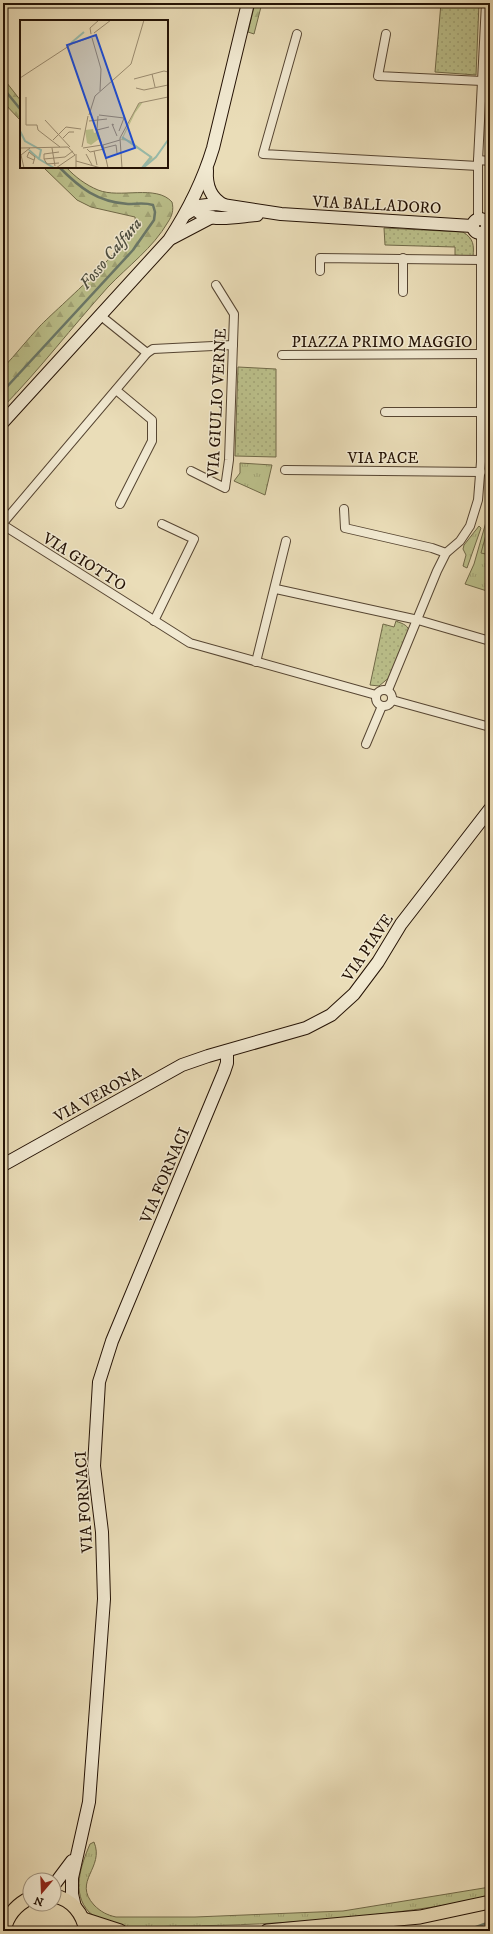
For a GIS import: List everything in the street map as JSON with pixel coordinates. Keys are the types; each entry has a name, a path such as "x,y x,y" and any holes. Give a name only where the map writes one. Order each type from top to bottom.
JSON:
{"main road":[{"path":"62,1899 70,1902 75,1907 85,1925 120,1931"},
{"path":"267,1931 420,1917 490,1902"},
{"path":"4,1931 8,1917 14,1908 22,1903"}],"street":[{"path":"212,218 204,216 191,207 208,165 248,3"},
{"path":"388,690 446,554 460,541 470,526 478,500 481,472 482,354 486,328 478,163 486,3"},
{"path":"297,34 263,154 478,163 490,161"},
{"path":"386,34 378,76 482,81"},
{"path":"208,165 208,185 215,199 224,205"},
{"name":"VIA BALLADORO","path":"3,422 169,240 191,207 208,204 281,214 482,225"},
{"name":"VIA BALLADORO","path":"169,240 212,218 281,214"},
{"path":"320,271 320,258 482,260"},
{"path":"402,258 403,292"},
{"name":"VIA GIULIO VERNE","path":"190,471 225,488 229,460 234,314 216,285"},
{"path":"101,316 146,353"},
{"path":"3,524 146,353 153,349 233,345"},
{"name":"PIAZZA PRIMO MAGGIO","path":"282,355 482,354"},
{"path":"116,390 152,420 152,442 120,504"},
{"path":"385,412 482,412"},
{"name":"VIA PACE","path":"285,470 481,472"},
{"path":"344,509 345,528 432,548 446,554"},
{"name":"VIA GIOTTO","path":"3,524 197,646 376,695"},
{"path":"154,620 194,539 162,524"},
{"path":"256,662 276,589 286,541"},
{"path":"276,589 418,620 490,641"},
{"path":"382,690 388,690 392,694 392,700 387,706 382,706 376,700 376,695 382,690"},
{"path":"392,700 490,727"},
{"path":"366,744 382,706"},
{"name":"VIA PIAVE","path":"208,1056 306,1028 331,1015 354,994 378,962 401,924 490,809"},
{"name":"VIA FORNACI","path":"76,1855 83,1834 89,1802 104,1599 102,1532 94,1466 99,1382 112,1341 224,1072 227,1063 227,1051"},
{"name":"VIA VERONA","path":"3,1165 182,1065 208,1056"},
{"path":"62,1876 76,1855"},
{"path":"75,1907 72,1894 72,1878 76,1855"}],"green space":[{"path":"255,3 262,3 254,34 248,32"},
{"path":"441,3 479,3 476,75 435,72"},
{"path":"490,55 490,149 486,149"},
{"path":"3,78 20,100 20,120 3,102"},
{"path":"44,168 67,168 85,183 98,190 117,193 157,194 172,202 173,210 169,220 155,240 108,287 30,378 3,407 3,368 40,326 111,256 125,240 133,227 135,217 91,207 77,200"},
{"path":"384,228 463,232 471,240 473,257 455,255 455,247 385,245"},
{"path":"238,367 276,369 276,457 235,456"},
{"path":"240,463 272,465 265,495 234,481 240,473"},
{"path":"490,508 490,592 465,584 474,564"},
{"path":"490,520 490,555 481,553"},
{"path":"479,526 481,528 467,568 463,566 466,555 463,549 464,545"},
{"path":"396,621 407,626 409,633 391,676 379,686 370,685 383,624 394,627"},
{"path":"94,1842 96,1859 87,1881 86,1889 88,1896 99,1910 116,1917 195,1917 343,1911 490,1887 490,1897 413,1910 337,1919 260,1924 151,1927 117,1926 98,1920 89,1912 80,1896 79,1879 81,1870 90,1844"}],"waterway":[{"name":"Fosso Calfura","path":"3,88 20,109"},
{"name":"Fosso Calfura","path":"3,391 133,250 154,220 155,212 153,205 144,203 117,203 98,197 74,181 60,168"},
{"path":"465,1931 490,1922"}]}
